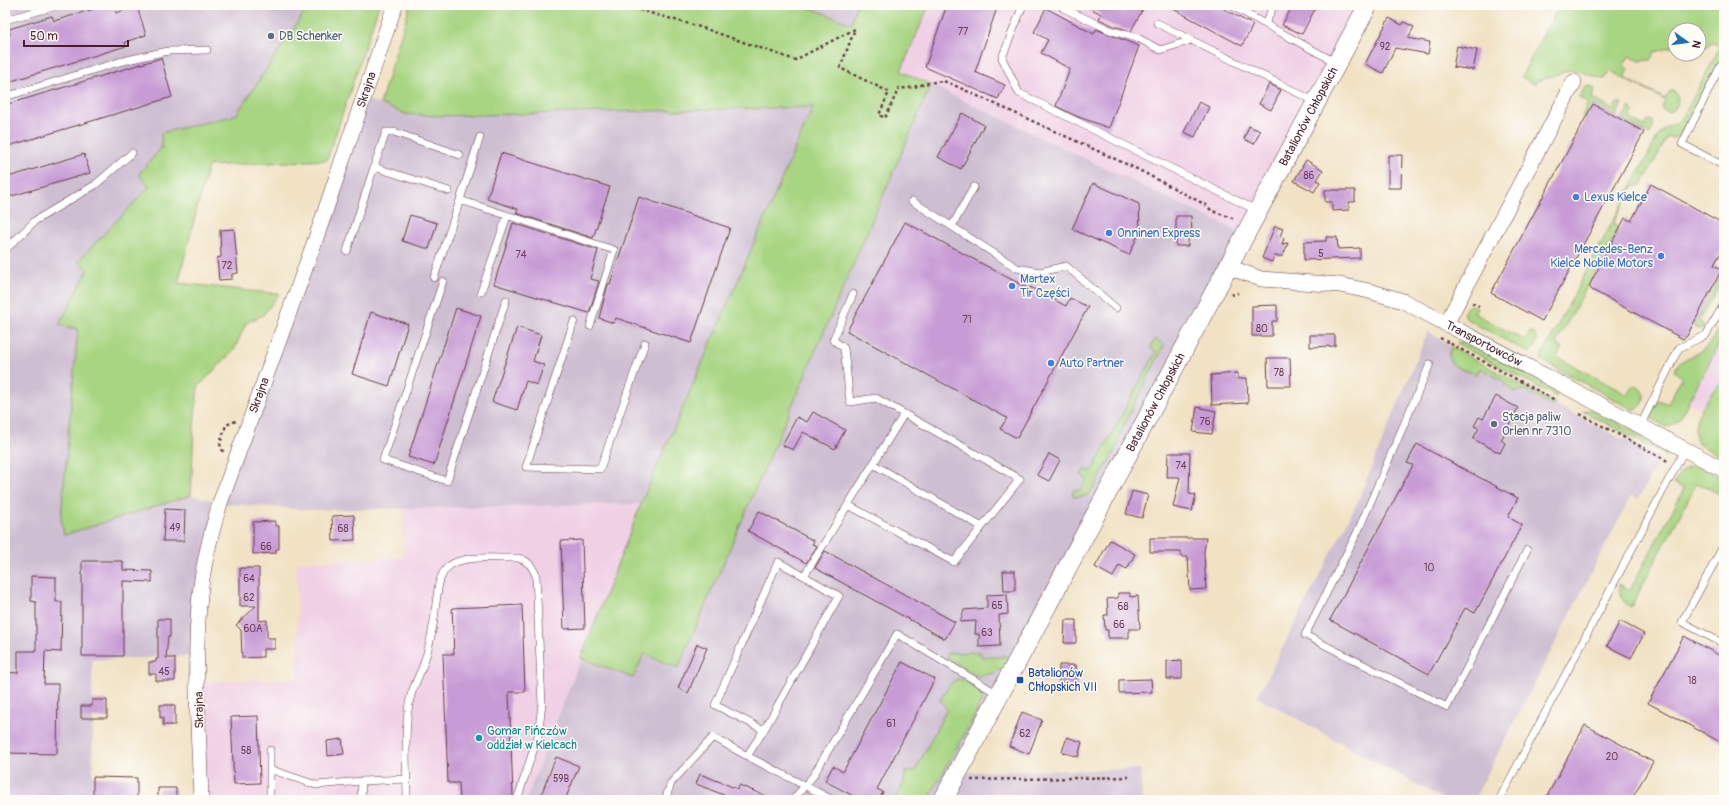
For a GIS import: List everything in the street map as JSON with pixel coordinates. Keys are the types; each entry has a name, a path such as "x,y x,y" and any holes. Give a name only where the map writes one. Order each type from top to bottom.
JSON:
{"street":[{"name":"Skrajna","path":"201,800 198,617 203,572 212,530 233,466 315,240 395,5"},
{"name":"Batalionów Chłopskich","path":"943,800 1368,5"},
{"path":"1446,324 1574,82"},
{"name":"Transportowców","path":"1229,267 1261,279 1340,285 1369,290 1403,301 1724,470"}],"lane":[{"path":"5,20 60,5"},
{"path":"1023,5 1002,58 1018,93 1254,219"},
{"path":"1230,5 1338,63"},
{"path":"1265,24 1274,5"},
{"path":"1063,8 1112,31 1138,38 1160,50 1192,40"},
{"path":"1157,23 1316,102"},
{"path":"5,97 120,62 158,53 169,51 207,50"},
{"path":"1724,67 1721,65 1682,144 1724,166"},
{"path":"347,251 386,132 394,132 460,155"},
{"path":"434,278 480,137"},
{"path":"5,250 36,220 95,185 132,153"},
{"path":"374,167 449,191"},
{"path":"952,226 974,186"},
{"path":"460,200 614,250 590,326"},
{"path":"912,201 1017,268 1040,272 1066,266 1116,308"},
{"path":"481,292 507,216"},
{"path":"443,281 383,460 447,482 506,300"},
{"path":"848,505 954,562 1020,479 876,398 850,402 844,348 833,340 853,294"},
{"path":"1640,426 1679,348 1706,335 1724,304"},
{"path":"574,321 526,467 600,469 645,343"},
{"path":"1430,364 1358,531 1305,635 1447,707 1527,550"},
{"path":"804,576 904,414"},
{"path":"1499,800 1685,449"},
{"path":"873,464 982,527"},
{"path":"1724,545 1682,622 1724,644"},
{"path":"407,800 407,712 411,693 422,668 434,626 438,586 441,577 450,566 456,562 468,559 524,559 534,570 536,576 542,704 538,736 517,800"},
{"path":"747,756 764,730 839,596 778,562 715,706 764,730"},
{"path":"5,588 5,609"},
{"path":"793,800 805,786 897,634 999,695"},
{"path":"664,800 672,783 713,737 832,800"},
{"path":"270,750 270,800"},
{"path":"270,771 275,771 316,785 362,780 407,779"},
{"path":"361,800 362,780"}],"path":[{"path":"622,5 700,27 795,60 855,29 840,68 889,92 879,115 885,118 899,88 907,89 933,82 947,82 1135,168 1206,205 1212,211 1235,219 1254,219"},
{"path":"1440,338 1555,400"},
{"path":"1580,414 1666,460 1666,465"},
{"path":"953,781 1129,776"}],"shaded area":[{"path":"5,5 309,5 236,115 161,133 162,147 139,174 150,186 78,261 88,270 59,325 78,329 61,517 64,535 191,495 220,503 211,530 198,682 188,678 188,656 92,660 93,800 5,800"},
{"path":"803,5 856,5 851,24"},
{"path":"929,5 1368,5 1245,235 901,71"},
{"path":"931,85 1245,235 958,772 1140,769 1142,800 526,800 581,658 633,678 644,654 678,668"},
{"path":"363,98 406,114 437,116 813,107 641,504 308,510 220,503"},
{"path":"1724,319 1724,413 1722,420 1682,399"},
{"path":"1428,331 1451,347 1577,416 1660,458 1638,499 1631,496 1474,800 1445,800 1257,697 1356,505"},
{"path":"641,504 526,800 201,800 198,682 298,678 297,562 403,558 403,508"}],"green space":[{"path":"309,5 379,5 327,160 208,166 178,283 279,294 263,315 246,323 234,350 198,387 194,425 191,495 64,535 61,517 78,329 59,325 88,270 78,261 149,187 139,174 162,147 161,133 236,115"},
{"path":"410,5 803,5 851,24 856,5 929,5 901,71 931,85 678,668 644,654 633,678 581,658 641,504 813,107 437,116 406,114 380,104"},
{"path":"1559,5 1724,5 1724,53 1680,135 1674,138 1667,137 1642,185 1632,187 1614,221 1618,230 1556,343 1562,348 1557,357 1628,395 1634,385 1638,387 1643,394 1644,401 1639,408 1634,410 1541,360 1542,355 1657,138 1666,127 1676,123 1684,115 1720,47 1712,42 1707,46 1707,22 1667,22 1667,48 1655,52 1650,60 1640,61 1629,56 1624,65 1628,69 1624,78 1665,99 1670,91 1674,91 1678,100 1674,109 1668,112 1661,109 1665,100 1610,71 1605,79 1571,70 1536,81 1534,84 1521,77"},
{"path":"1592,86 1595,90 1592,98 1613,110 1617,103 1622,103 1616,117 1585,119 1582,116 1588,103 1579,97 1585,87"},
{"path":"1630,107 1633,112 1630,119 1645,126 1649,120 1653,121 1650,135 1621,120"},
{"path":"1724,270 1724,277 1699,321 1703,324 1703,327 1699,329 1695,328 1694,325"},
{"path":"1470,305 1477,307 1474,313 1524,340 1530,332 1534,332 1537,340 1535,346 1529,353 1468,320 1465,313 1466,308"},
{"path":"1724,316 1724,334 1680,418 1673,424 1666,427 1651,418 1651,414 1659,400 1668,404 1682,377 1674,371 1677,366 1685,359 1702,350 1709,344"},
{"path":"1156,339 1164,345 1122,429 1118,439 1120,441 1094,488 1089,492 1090,494 1074,497 1073,490 1081,490 1087,479 1081,475 1085,469 1091,472 1156,352 1150,348"},
{"path":"1464,341 1553,388 1557,397 1456,343"},
{"path":"1451,347 1555,403 1553,407 1523,390 1519,390 1517,393 1504,385 1505,382 1480,368 1477,374 1461,369 1452,363 1450,359 1449,354"},
{"path":"1724,379 1724,458 1698,444 1695,435 1695,426 1701,409"},
{"path":"1583,411 1596,411 1661,446 1666,451 1667,456"},
{"path":"1698,466 1724,479 1724,496 1697,483 1631,607 1625,603 1622,598 1619,584 1630,590 1684,489 1674,483 1676,479 1686,468"},
{"path":"980,652 982,657 1002,657 1003,655 1008,657 1007,664 1002,671 1000,669 995,673 978,676 947,658 947,653"},
{"path":"957,679 965,681 974,687 983,698 984,702 980,703 975,715 928,800 896,800 896,796 903,785 905,772 915,771 947,709 940,700 950,684"}],"building":[{"path":"107,5 114,5 116,13 137,6 146,35 125,42 126,46 5,83 5,36 10,35 9,29 52,16 54,21"},
{"path":"947,5 998,5 975,72 1005,85 998,99 925,67"},
{"path":"1085,5 1145,5 1131,31 1114,26 1099,19 1101,14"},
{"path":"1166,5 1217,5 1253,25 1242,46"},
{"path":"1293,5 1317,5 1302,34 1282,25"},
{"path":"1046,8 1094,34 1096,29 1139,46 1109,128 1076,116 1056,106 1070,69 1041,53 1048,40 1034,32"},
{"path":"1389,18 1402,25 1404,22 1414,27 1408,38 1430,42 1428,54 1395,48 1383,73 1365,64"},
{"path":"1457,46 1477,50 1473,70 1453,67"},
{"path":"161,58 172,97 5,147 5,105"},
{"path":"1269,84 1281,90 1271,110 1259,104"},
{"path":"1199,102 1209,107 1195,137 1184,132"},
{"name":"Lexus Kielce","path":"1593,104 1644,132 1542,321 1491,293"},
{"path":"962,113 984,125 961,169 938,157"},
{"path":"1249,126 1260,131 1254,144 1244,139"},
{"path":"501,153 610,187 593,238 516,213 518,209 487,199"},
{"path":"84,154 90,173 5,198 5,178"},
{"path":"1388,155 1402,155 1401,188 1388,188"},
{"path":"1306,160 1323,170 1317,180 1320,182 1314,192 1294,181"},
{"path":"1093,183 1139,204 1140,231 1129,255 1072,229"},
{"name":"Mercedes-Benz Kielce Nobile Motors","path":"1651,184 1724,224 1724,247 1714,265 1721,269 1720,273 1687,336 1683,339 1592,290 1589,286 1625,218 1631,221"},
{"path":"1325,190 1355,190 1355,202 1349,202 1349,210 1332,211 1332,202 1325,202"},
{"path":"639,197 730,228 691,343 616,318 614,323 599,318 608,284 610,284"},
{"path":"410,215 437,223 429,249 402,241"},
{"path":"1176,216 1191,216 1192,233 1188,233 1188,246 1176,246"},
{"path":"905,222 1029,289 1030,287 1066,306 1070,298 1088,307 1017,438 1000,429 1007,418 847,331"},
{"path":"513,223 598,250 590,279 599,281 589,313 494,284"},
{"path":"1275,226 1283,229 1280,236 1284,238 1282,244 1288,243 1283,256 1274,256 1272,262 1262,258"},
{"path":"234,229 238,273 232,274 232,279 219,280 217,258 221,257 220,230"},
{"path":"1326,237 1337,237 1338,249 1360,248 1360,258 1304,260 1304,242 1326,241"},
{"path":"1277,305 1277,321 1272,321 1272,336 1252,336 1252,306"},
{"path":"456,308 481,316 434,465 408,457"},
{"path":"371,312 408,324 389,386 352,374"},
{"path":"517,327 541,335 533,361 544,365 537,385 526,381 517,410 492,402"},
{"path":"1310,335 1335,335 1335,346 1310,347"},
{"path":"1267,358 1290,358 1291,386 1268,386"},
{"path":"1238,373 1238,379 1247,378 1248,403 1212,405 1211,375"},
{"path":"1496,396 1518,408 1501,440 1505,443 1500,453 1473,439 1479,428 1474,426 1479,417 1483,419"},
{"path":"1197,407 1216,411 1212,434 1193,432"},
{"path":"813,412 845,430 835,449 803,432 793,450 782,445 797,417 807,422"},
{"path":"1417,444 1518,498 1508,517 1522,525 1475,613 1465,608 1429,674 1330,620 1413,465 1407,463"},
{"path":"1168,453 1190,453 1189,494 1196,495 1192,511 1173,507 1180,477 1167,477"},
{"path":"1049,454 1060,460 1049,481 1037,475"},
{"path":"1132,491 1148,495 1142,518 1126,514"},
{"path":"165,509 185,510 184,541 163,541"},
{"path":"759,511 814,541 812,544 817,546 806,563 748,531"},
{"path":"354,515 355,540 333,541 332,516"},
{"path":"275,521 275,526 279,526 279,549 276,549 276,553 253,554 253,522"},
{"path":"1150,538 1206,538 1204,552 1206,589 1190,590 1188,557 1181,557 1181,552 1150,552"},
{"path":"582,540 585,628 564,629 561,541"},
{"path":"1110,540 1135,554 1127,569 1119,565 1113,577 1095,567"},
{"path":"825,551 955,622 945,639 815,568"},
{"path":"82,561 123,561 123,570 152,571 152,582 123,581 123,656 82,656"},
{"path":"240,568 259,568 259,621 267,620 267,638 275,638 275,649 263,649 263,657 242,658 241,630 236,625 256,606 240,606"},
{"path":"1003,571 1015,571 1015,591 1004,591"},
{"path":"31,576 56,577 56,602 62,602 61,652 45,651 44,684 58,684 57,754 5,753 5,672 18,673 18,651 36,651 36,602 31,601"},
{"path":"1118,593 1130,593 1130,597 1138,596 1140,629 1129,629 1129,638 1108,638 1108,630 1105,630 1104,615 1108,615 1107,599 1118,598"},
{"path":"1007,594 1008,614 999,615 1000,646 979,647 979,634 975,634 976,621 960,622 964,610 987,608 987,595"},
{"name":"Gomar Pińczów oddział w Kielcach","path":"522,605 525,692 509,692 512,800 460,800 459,783 448,783 443,654 454,654 452,608"},
{"path":"158,619 170,619 170,637 168,637 166,658 175,658 175,681 156,681 156,674 149,674 149,662 156,662 156,659 158,659"},
{"path":"1065,620 1076,620 1076,643 1064,643"},
{"path":"1620,621 1644,634 1631,658 1607,646"},
{"path":"1684,636 1724,658 1724,744 1648,703"},
{"path":"697,644 707,648 688,693 678,688"},
{"path":"1182,660 1182,679 1167,679 1167,661"},
{"path":"902,662 935,679 877,789 883,792 879,800 861,800 825,781 833,766 843,772"},
{"path":"1059,665 1076,665 1077,686 1059,686"},
{"path":"1151,679 1152,692 1119,693 1119,680"},
{"path":"92,700 107,700 107,718 81,718 81,706 92,706"},
{"path":"160,705 175,705 175,725 163,725 163,717 160,718"},
{"path":"1022,712 1042,720 1029,754 1009,746"},
{"path":"258,716 260,783 234,784 231,717"},
{"path":"1585,725 1653,762 1631,800 1545,800"},
{"path":"1067,737 1082,742 1078,757 1062,752"},
{"path":"342,739 344,754 328,756 327,741"},
{"path":"556,757 579,766 565,800 539,800"},
{"path":"700,774 738,789 739,785 776,800 734,800 696,784"},
{"path":"93,777 137,778 137,800 93,800"},
{"path":"158,788 176,788 176,800 158,800"}],"place":[{"name":"DB Schenker","path":"271,36"},
{"name":"Lexus Kielce","path":"1576,197"},
{"name":"Onninen Express","path":"1109,233"},
{"name":"Mercedes-Benz Kielce Nobile Motors","path":"1661,256"},
{"name":"Martex Tir Części","path":"1012,286"},
{"name":"Auto Partner","path":"1051,363"},
{"name":"Stacja paliw Orlen nr 7310","path":"1494,424"},
{"name":"Batalionów Chłopskich VII","path":"1020,680"},
{"name":"Gomar Pińczów oddział w Kielcach","path":"479,738"}]}
